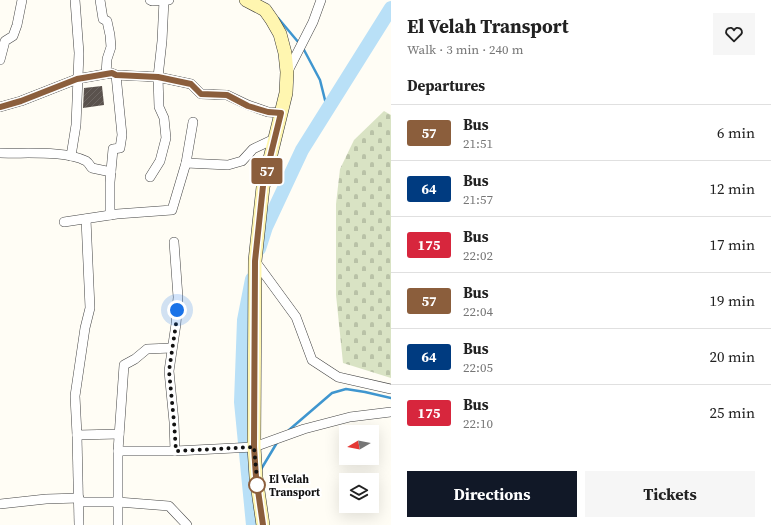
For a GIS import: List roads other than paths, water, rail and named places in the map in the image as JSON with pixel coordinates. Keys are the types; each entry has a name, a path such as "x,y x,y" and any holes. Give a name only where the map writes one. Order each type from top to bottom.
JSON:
{"main road":[{"path":"246,0 265,10 280,34 287,72 286,93 263,186 255,261 254,447 256,477 263,525"}],"street":[{"path":"0,60 5,41 13,36 15,31 22,0"},
{"path":"71,156 76,125 79,53 75,0"},
{"path":"100,0 103,19 107,21 110,35 111,47 106,59 111,74 122,135 120,148 113,149 110,215"},
{"path":"150,0 169,0"},
{"path":"150,177 160,161 166,138 164,118 159,107 158,77 164,0"},
{"path":"287,72 313,22 321,0"},
{"path":"0,107 21,101 77,79 111,74 158,77 191,84 201,94 227,95 248,106 268,112 281,113"},
{"path":"64,222 110,215 172,210 186,163 192,122"},
{"path":"186,163 228,165 242,161 253,149 274,139"},
{"path":"0,153 71,156 88,162 92,168 111,172"},
{"path":"80,525 75,396 84,328 90,308 86,219"},
{"path":"174,242 178,297 176,324 169,371 176,451"},
{"path":"255,261 296,317 312,360 338,376 391,389"},
{"path":"118,525 118,451 124,366 147,349 172,348"},
{"path":"118,451 176,451 254,447 304,429 342,419 391,412"},
{"path":"77,435 119,434"},
{"path":"0,504 46,499 169,506 187,525"}],"waterway":[{"path":"259,249 266,227 302,150 391,8"},
{"path":"278,18 299,43"},
{"path":"303,48 320,80 327,108"},
{"path":"252,279 244,320 241,402 253,525"},
{"path":"289,430 332,393 346,389 391,398"},
{"path":"260,471 278,441"},
{"path":"249,493 252,486"}],"place":[{"name":"El Velah Transport","path":"257,485"}]}
